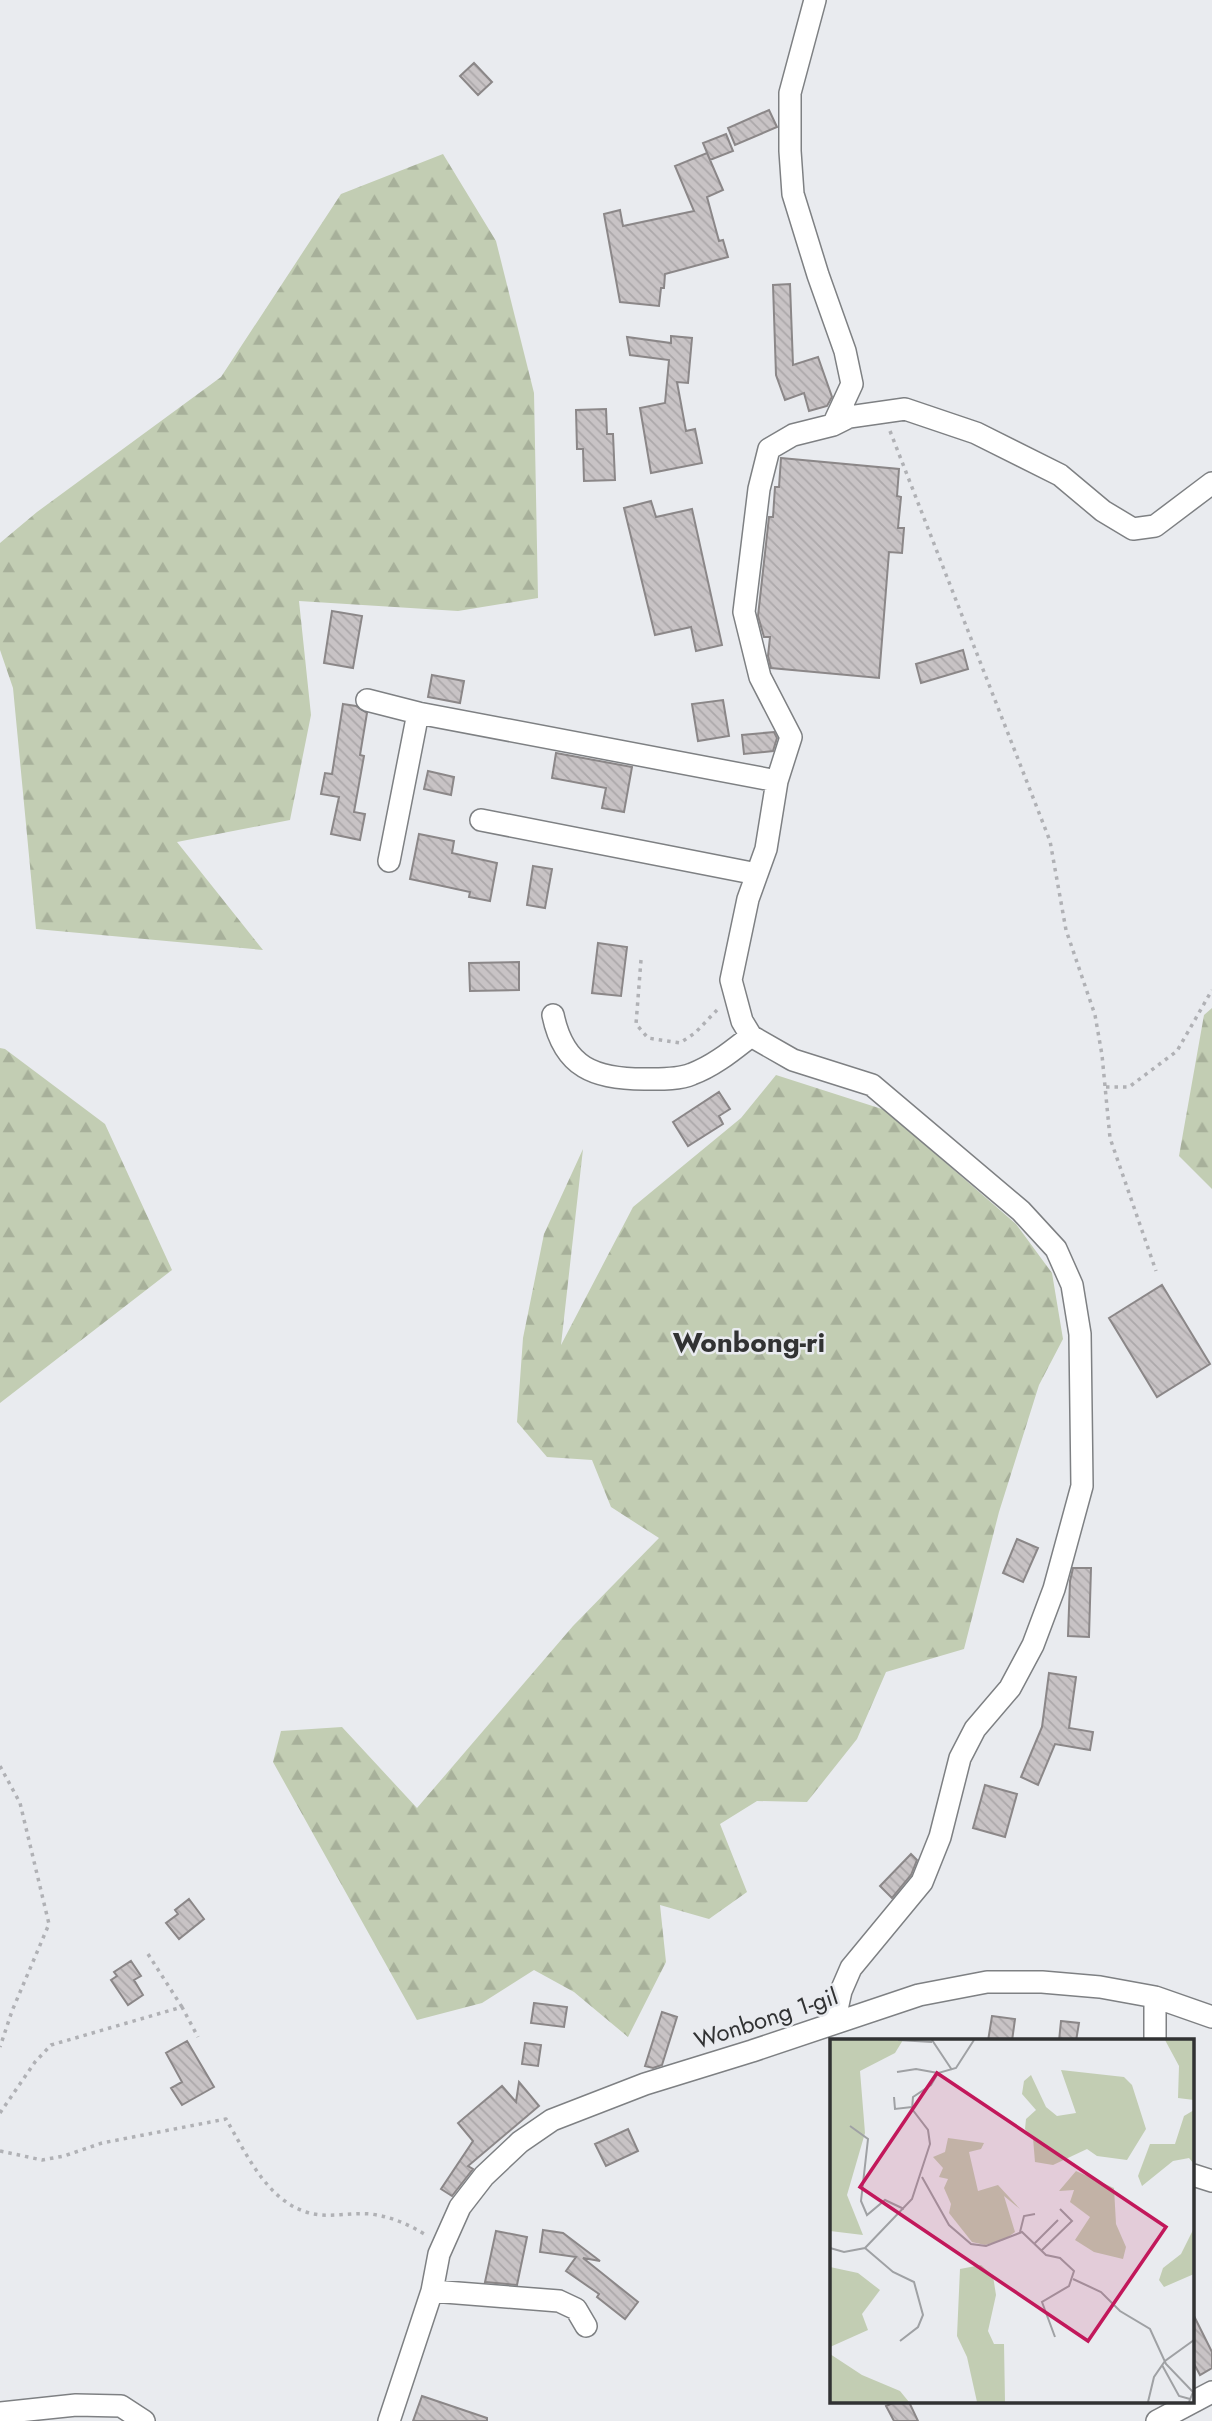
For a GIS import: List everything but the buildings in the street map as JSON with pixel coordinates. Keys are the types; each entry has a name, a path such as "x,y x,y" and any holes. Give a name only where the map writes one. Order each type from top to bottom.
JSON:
{"street":[{"path":"815,0 790,93 790,151 793,194 845,351 852,384 833,425"},
{"path":"834,2023 841,1991 851,1968 922,1882 940,1837 960,1758 975,1728 1010,1688 1033,1644 1054,1589 1082,1486 1080,1334 1072,1285 1056,1250 1021,1211 872,1085 793,1060 751,1036 742,1021 731,980 748,899 766,849 777,781 791,737 760,677 744,612 759,489 768,449 793,435 833,425 849,417 905,409 976,433 1060,475 1103,511 1133,528 1155,526 1212,483"},
{"path":"367,700 418,713 777,781"},
{"path":"389,861 418,713"},
{"path":"481,820 757,874"},
{"path":"553,1015 557,1034 570,1055 591,1072 616,1079 658,1079 691,1075 725,1056 751,1036"},
{"name":"Wonbong 1-gil","path":"389,2421 432,2291 439,2254 460,2207 484,2176 520,2142 552,2120 645,2084 919,1995 987,1982 1042,1982 1100,1987 1154,1997 1212,2017"},
{"path":"1154,1997 1155,2039"},
{"path":"1194,2175 1212,2181"},
{"path":"432,2291 559,2301 576,2309 586,2326"},
{"path":"1194,2401 1212,2392"},
{"path":"1157,2421 1189,2404"},
{"path":"0,2413 76,2405 121,2406 144,2421"}],"path":[{"path":"883,412 1050,841 1066,930 1095,1015 1106,1087 1110,1138 1156,1271"},
{"path":"641,960 636,1024 648,1038 680,1043 695,1033 716,1012 731,980"},
{"path":"1106,1087 1129,1087 1177,1051 1212,990"},
{"path":"0,1766 20,1803 49,1924 12,2011 0,2047"},
{"path":"148,1954 198,2036"},
{"path":"0,2113 51,2045 182,2007"},
{"path":"0,2151 42,2160 64,2156 102,2143 226,2119 256,2169 277,2195 305,2212 332,2216 370,2214 401,2220 443,2245"}],"green space":[{"path":"443,154 496,241 534,393 538,598 458,611 299,601 311,715 290,820 177,842 263,950 36,929 13,688 0,650 0,543 37,512 221,377 341,194"},
{"path":"1212,1008 1212,1189 1179,1156 1204,1015"},
{"path":"0,1048 5,1049 105,1124 172,1270 0,1403"},
{"path":"776,1075 885,1110 1016,1224 1052,1273 1063,1339 1039,1385 999,1512 964,1649 886,1672 857,1739 807,1802 757,1801 720,1824 747,1892 709,1919 660,1905 666,1962 628,2037 574,1992 534,1970 482,2003 417,2020 273,1762 281,1731 342,1727 417,1808 573,1626 659,1538 611,1507 592,1460 547,1457 517,1422 523,1338 544,1234 583,1149 561,1345 633,1207 741,1118"}],"district":[{"name":"Wonbong-ri","path":"749,1342"}]}
